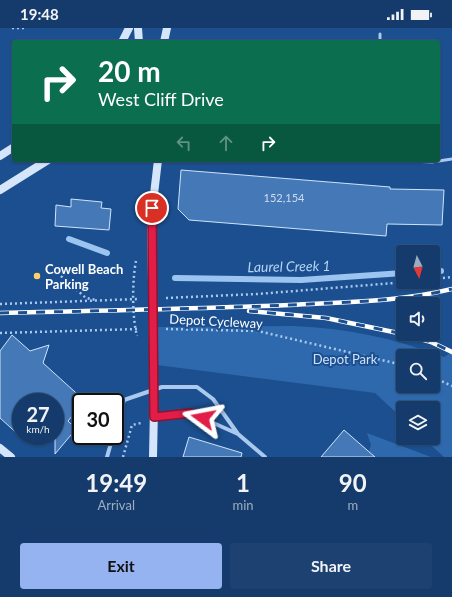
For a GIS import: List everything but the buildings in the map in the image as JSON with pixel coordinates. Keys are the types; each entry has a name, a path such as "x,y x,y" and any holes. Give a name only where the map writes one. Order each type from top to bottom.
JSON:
{"street":[{"path":"123,40 129,28"},
{"path":"138,28 139,40"},
{"path":"164,40 167,28"},
{"path":"0,156 12,148"},
{"path":"0,190 45,162"},
{"path":"153,457 154,407 151,220 158,162"},
{"path":"124,400 162,387 197,386 213,399 238,434 265,457"},
{"path":"154,417 191,413 238,434"},
{"path":"107,457 110,445"},
{"path":"0,448 11,457"}],"lane":[{"path":"380,34 380,40"},
{"path":"440,161 452,159"}],"path":[{"path":"12,28 24,28"},
{"path":"61,276 86,298 99,301"},
{"path":"440,278 452,276"},
{"path":"162,298 265,293 396,283"},
{"path":"0,304 147,299"},
{"path":"0,333 147,329"},
{"name":"Depot Cycleway","path":"163,329 258,331 396,364"},
{"path":"440,380 452,386"},
{"path":"123,457 132,425 141,423"}],"green space":[{"name":"Depot Park","path":"156,327 313,327 370,335 422,349 396,349 396,393 440,393 440,356 444,357 452,352 452,457 444,457 431,445 440,445 440,401 396,401 396,412 375,393 149,364"},
{"path":"367,433 431,457 367,457 371,445"}],"waterway":[{"name":"Laurel Creek 1","path":"69,239 107,253"},
{"name":"Laurel Creek 1","path":"175,278 301,280 396,273"}],"railway":[{"path":"0,313 217,308 351,302 412,297 452,289"},
{"path":"249,311 326,318 396,333"},
{"path":"428,341 452,352"}],"place":[{"name":"Cowell Beach Parking","path":"37,276"}],"route":[{"path":"152,208 154,417 191,413 203,418"}]}
